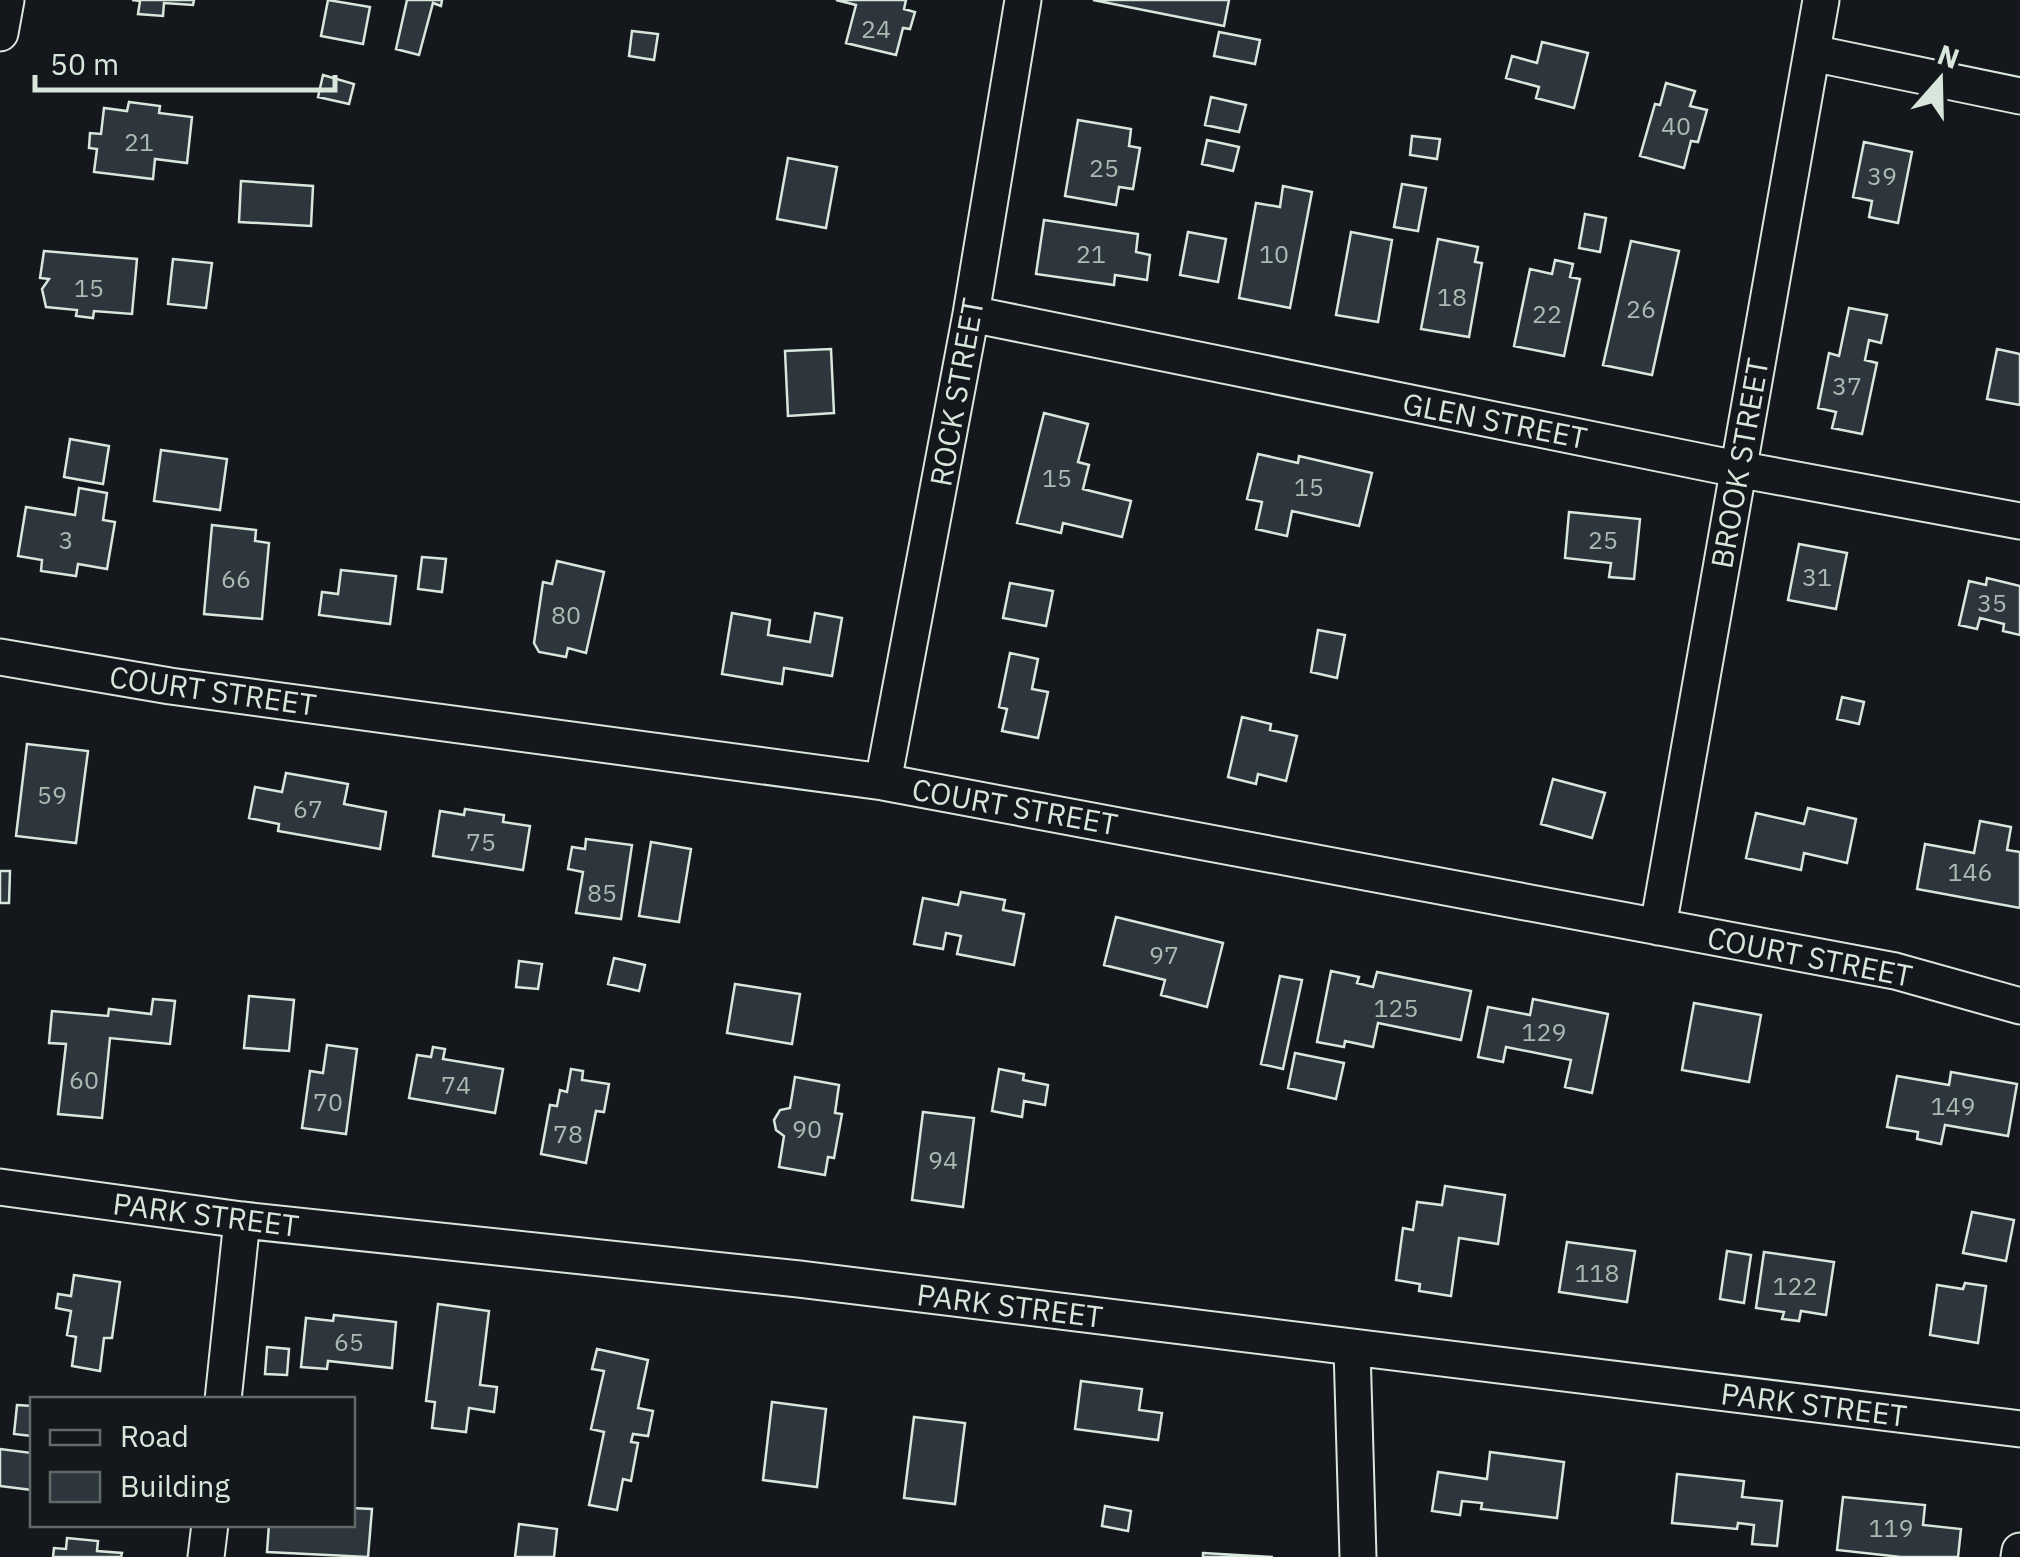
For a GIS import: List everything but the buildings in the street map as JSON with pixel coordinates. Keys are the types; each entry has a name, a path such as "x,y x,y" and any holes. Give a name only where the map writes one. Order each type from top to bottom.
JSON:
{"street":[{"path":"0,33 6,0"},
{"name":"ROCK STREET","path":"882,782 971,314 1023,0"},
{"name":"BROOK STREET","path":"1658,926 1821,0"},
{"path":"1812,54 2020,96"},
{"name":"GLEN STREET","path":"971,314 1737,469 2020,521"},
{"name":"COURT STREET","path":"0,657 189,688 882,782 1895,971 2020,1006"},
{"name":"PARK STREET","path":"0,1187 242,1220 800,1279 2020,1429"},
{"path":"223,1397 242,1220"},
{"path":"1352,1348 1358,1557"},
{"path":"206,1557 210,1527"}]}
